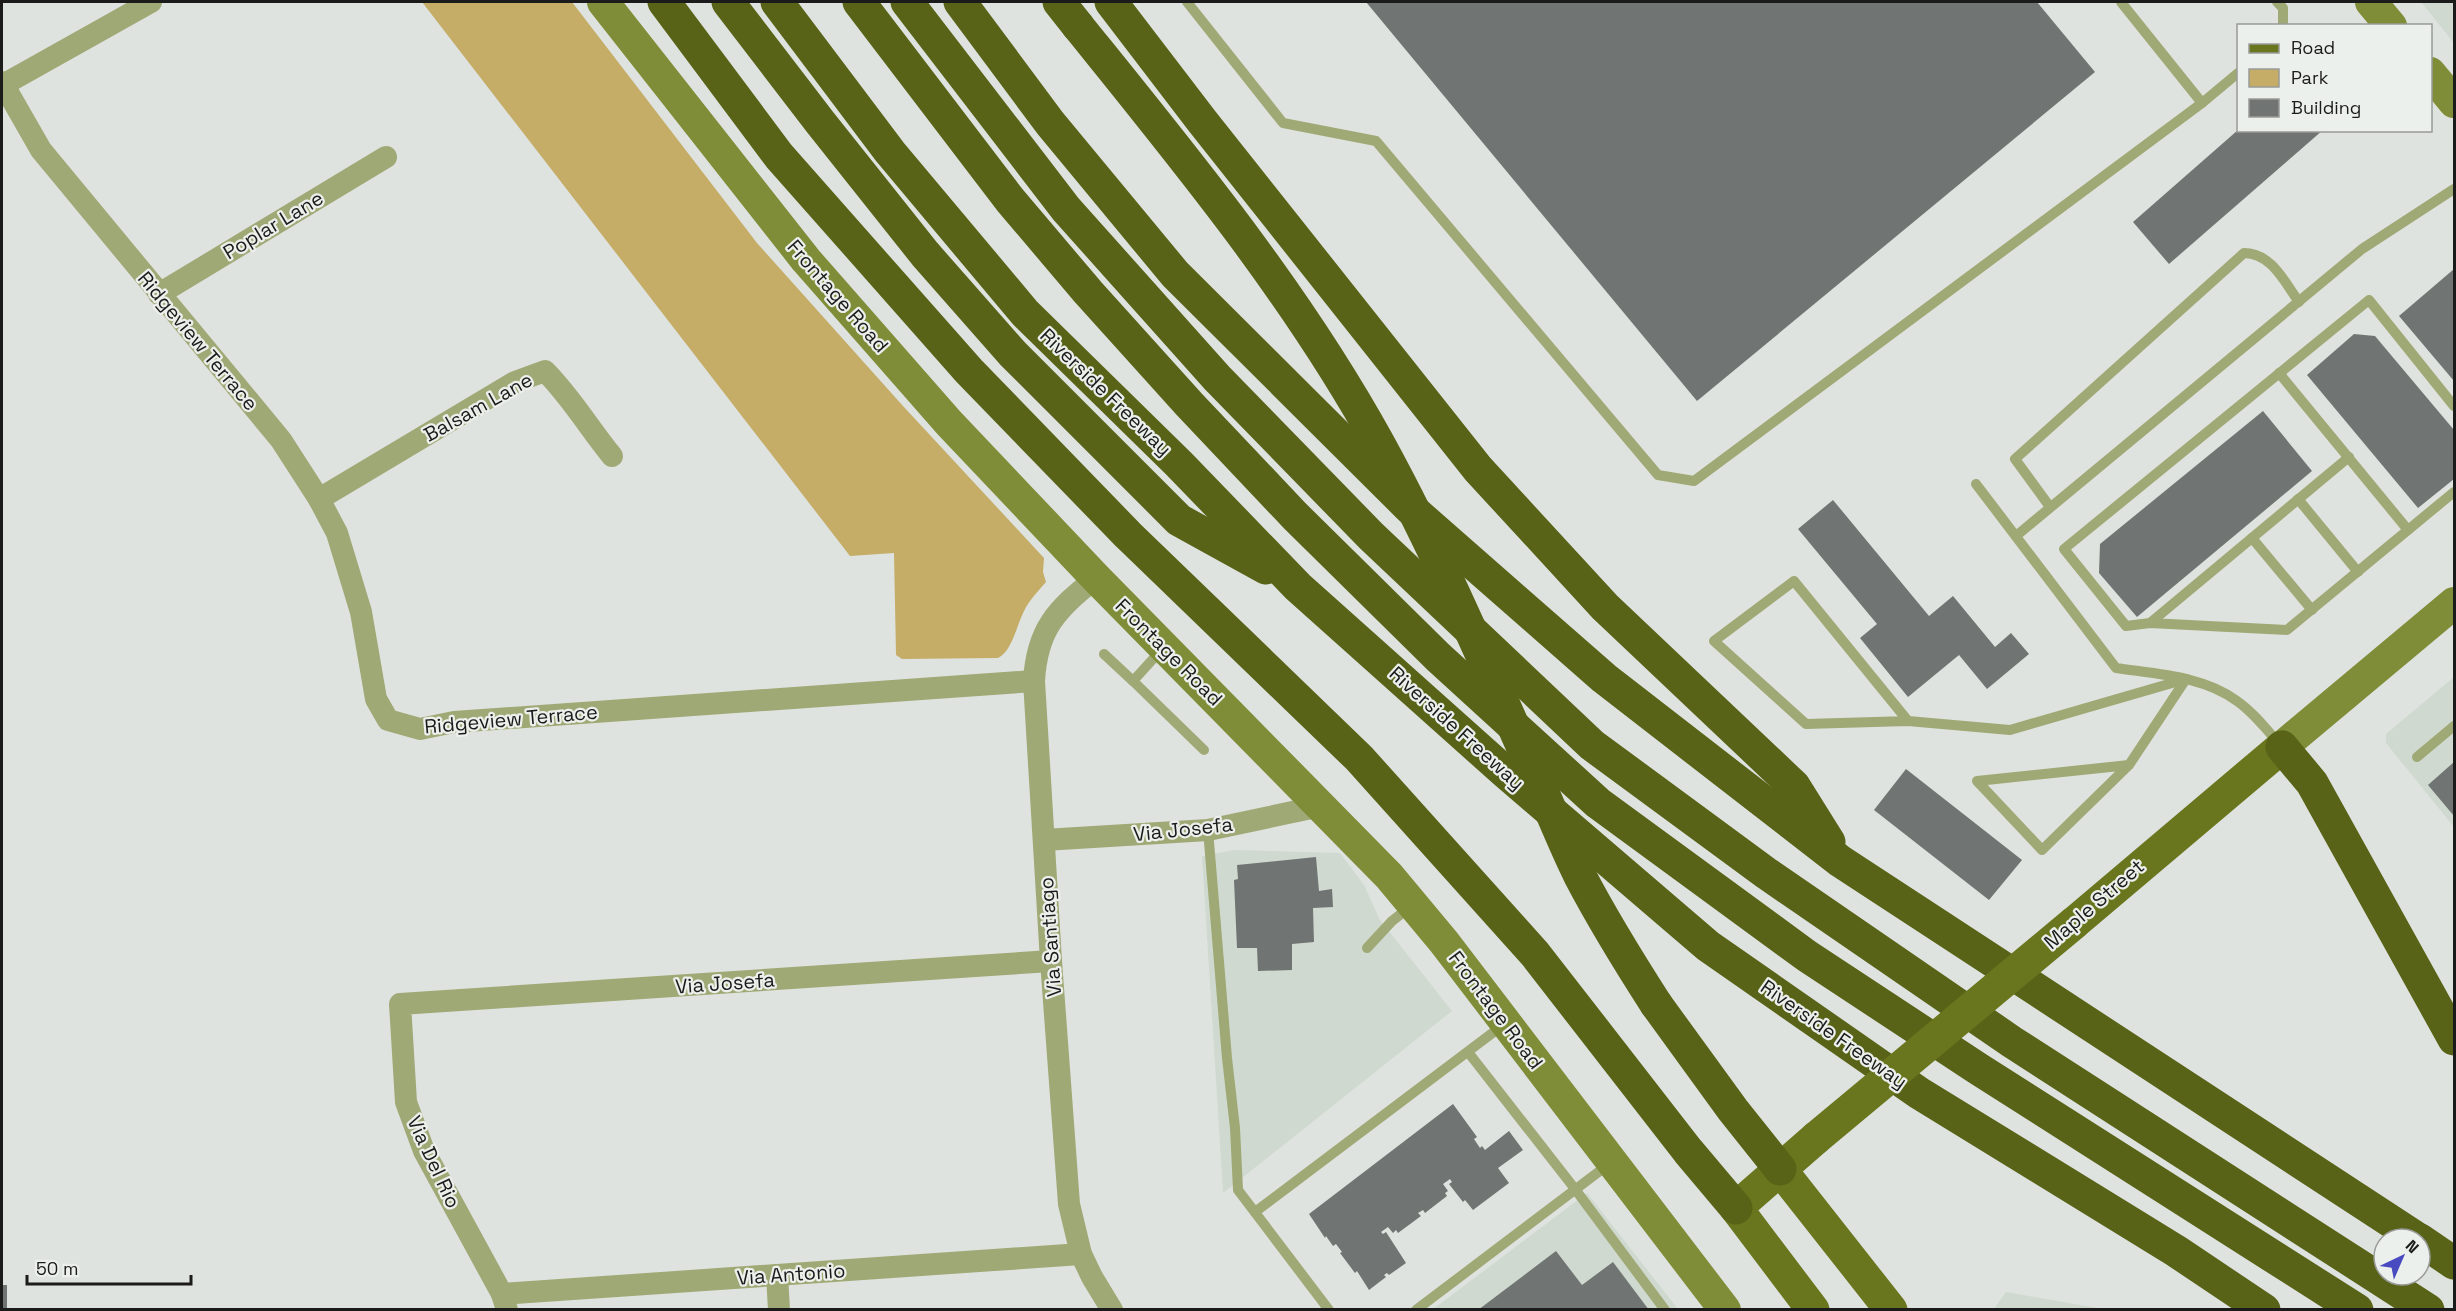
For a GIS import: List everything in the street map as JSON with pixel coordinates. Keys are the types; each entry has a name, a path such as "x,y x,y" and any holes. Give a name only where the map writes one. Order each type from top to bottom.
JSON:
{"highway":[{"path":"663,2 779,156 969,371 1128,536 1359,758 1519,937 1688,1151 1737,1208"},
{"path":"728,2 925,254 1013,354 1179,520 1298,587"},
{"name":"Riverside Freeway","path":"777,2 890,152 1025,313 1179,464 1298,587 1505,772 1707,946 1919,1093 2176,1251 2264,1310"},
{"path":"859,2 1011,200 1088,292 1181,396 1295,516 1438,657 1598,803 1807,956 1987,1074 2357,1310"},
{"path":"907,2 1066,209 1217,378 1371,536 1592,745 1766,873 2012,1042 2428,1310"},
{"path":"960,2 1050,123 1175,274 1409,507 1604,678 1840,861 2399,1227"},
{"path":"1111,2 1202,121 1478,469 1605,607 1794,786 1840,861"},
{"path":"1068,14 1185,158 1261,258 1313,332 1358,406 1426,534 1579,872 1620,948 1656,1004 1779,1169"},
{"path":"2282,747 2312,783 2454,1039"},
{"path":"2432,1249 2454,1263"}],"main road":[{"name":"Frontage Road","path":"603,2 806,260 948,423 1164,648 1389,876 1413,904 1725,1310"},
{"path":"2371,2 2389,24"},
{"path":"2432,75 2454,102"},
{"name":"Maple Street","path":"1737,1208 1779,1169 2282,747 2454,606"},
{"path":"1779,1169 1891,1310"},
{"path":"1737,1208 1813,1310"}],"street":[{"path":"2,84 150,2"},
{"name":"Ridgeview Terrace","path":"2,84 40,150 281,440 319,499 337,533 360,612 376,699 388,720 420,729 454,722 1034,681"},
{"name":"Poplar Lane","path":"159,294 386,157"},
{"name":"Balsam Lane","path":"319,499 515,382 545,371 562,388 592,432 612,456"},
{"name":"Via Santiago","path":"1096,578 1064,605 1052,619 1042,636 1035,657 1034,681 1051,962 1070,1204 1081,1254 1112,1310"},
{"name":"Via Josefa","path":"1044,840 1208,830 1321,806"},
{"name":"Via Josefa","path":"400,1004 1051,962"},
{"name":"Via Del Rio","path":"400,1004 406,1102 424,1151 504,1302"},
{"name":"Via Antonio","path":"504,1302 777,1275 1081,1254"},
{"path":"777,1275 779,1310"}],"lane":[{"path":"1186,2 1283,123 1376,141 1658,475 1694,481 2202,103 2237,74"},
{"path":"2121,2 2202,103"},
{"path":"2277,2 2283,8 2283,24"},
{"path":"2016,536 2362,249 2454,189"},
{"path":"2050,507 2015,459 2244,253 2256,253 2269,261 2299,302"},
{"path":"2454,406 2368,300 2064,549 2126,626 2150,623 2287,630 2454,492"},
{"path":"2279,373 2408,530"},
{"path":"2150,623 2349,457"},
{"path":"1976,484 2116,668 2186,679 2221,690 2236,700 2282,747"},
{"path":"2298,500 2358,572"},
{"path":"2252,538 2312,610"},
{"path":"1908,720 1794,581 1714,641 1806,724 1908,720 2010,730 2186,679"},
{"path":"1133,681 1164,648"},
{"path":"1104,654 1204,750"},
{"path":"2129,765 1977,781 2042,850 2129,765 2186,679"},
{"path":"2417,757 2454,726"},
{"path":"1208,830 1235,1128 1238,1191 1329,1310"},
{"path":"1367,948 1392,921 1413,904"},
{"path":"1255,1212 1505,1023"},
{"path":"1468,1052 1575,1189 1665,1310"},
{"path":"1416,1310 1611,1162"}],"shaded area":[{"path":"2421,2 2454,2 2454,43"},
{"path":"2454,677 2454,827 2386,743 2386,734"},
{"path":"1234,850 1340,853 1364,885 1380,920 1452,1011 1223,1193 1202,856"},
{"path":"1587,1193 1678,1309 1432,1310"},
{"path":"2006,1292 2103,1309 1994,1309"}],"green space":[{"path":"422,2 572,2 757,243 903,406 1044,558 1043,572 1046,582 1028,604 1012,642 1003,654 998,658 902,659 896,655 894,553 850,556"}],"building":[{"path":"1366,2 2037,2 2095,72 1697,401"},
{"path":"2237,131 2321,132 2169,264 2133,222"},
{"path":"2454,269 2454,381 2399,316"},
{"path":"2354,334 2375,336 2454,430 2454,479 2418,508 2307,375"},
{"path":"2263,411 2312,471 2137,617 2099,573 2100,544"},
{"path":"1833,500 1929,616 1953,596 1995,647 2011,633 2029,654 1987,689 1959,655 1908,697 1860,638 1877,624 1798,529"},
{"path":"2454,762 2454,816 2428,785"},
{"path":"1906,769 2022,860 1989,900 1874,810"},
{"path":"1316,857 1319,891 1332,889 1333,907 1313,908 1314,942 1292,944 1292,970 1258,971 1257,948 1237,948 1234,880 1238,879 1237,865"},
{"path":"1453,1104 1477,1137 1474,1139 1480,1148 1482,1146 1485,1150 1509,1131 1523,1150 1498,1168 1509,1183 1473,1210 1465,1200 1463,1202 1449,1184 1452,1182 1450,1179 1443,1184 1448,1191 1445,1193 1447,1196 1425,1213 1423,1210 1418,1213 1421,1216 1398,1233 1396,1230 1393,1233 1388,1227 1381,1232 1383,1234 1386,1232 1406,1263 1389,1275 1387,1273 1384,1275 1386,1277 1369,1290 1357,1271 1355,1273 1340,1253 1342,1252 1336,1244 1333,1246 1326,1236 1325,1238 1309,1214"},
{"path":"1556,1251 1582,1285 1613,1262 1649,1310 1478,1310"},
{"path":"2,1285 7,1285 7,1310 2,1310"}]}
